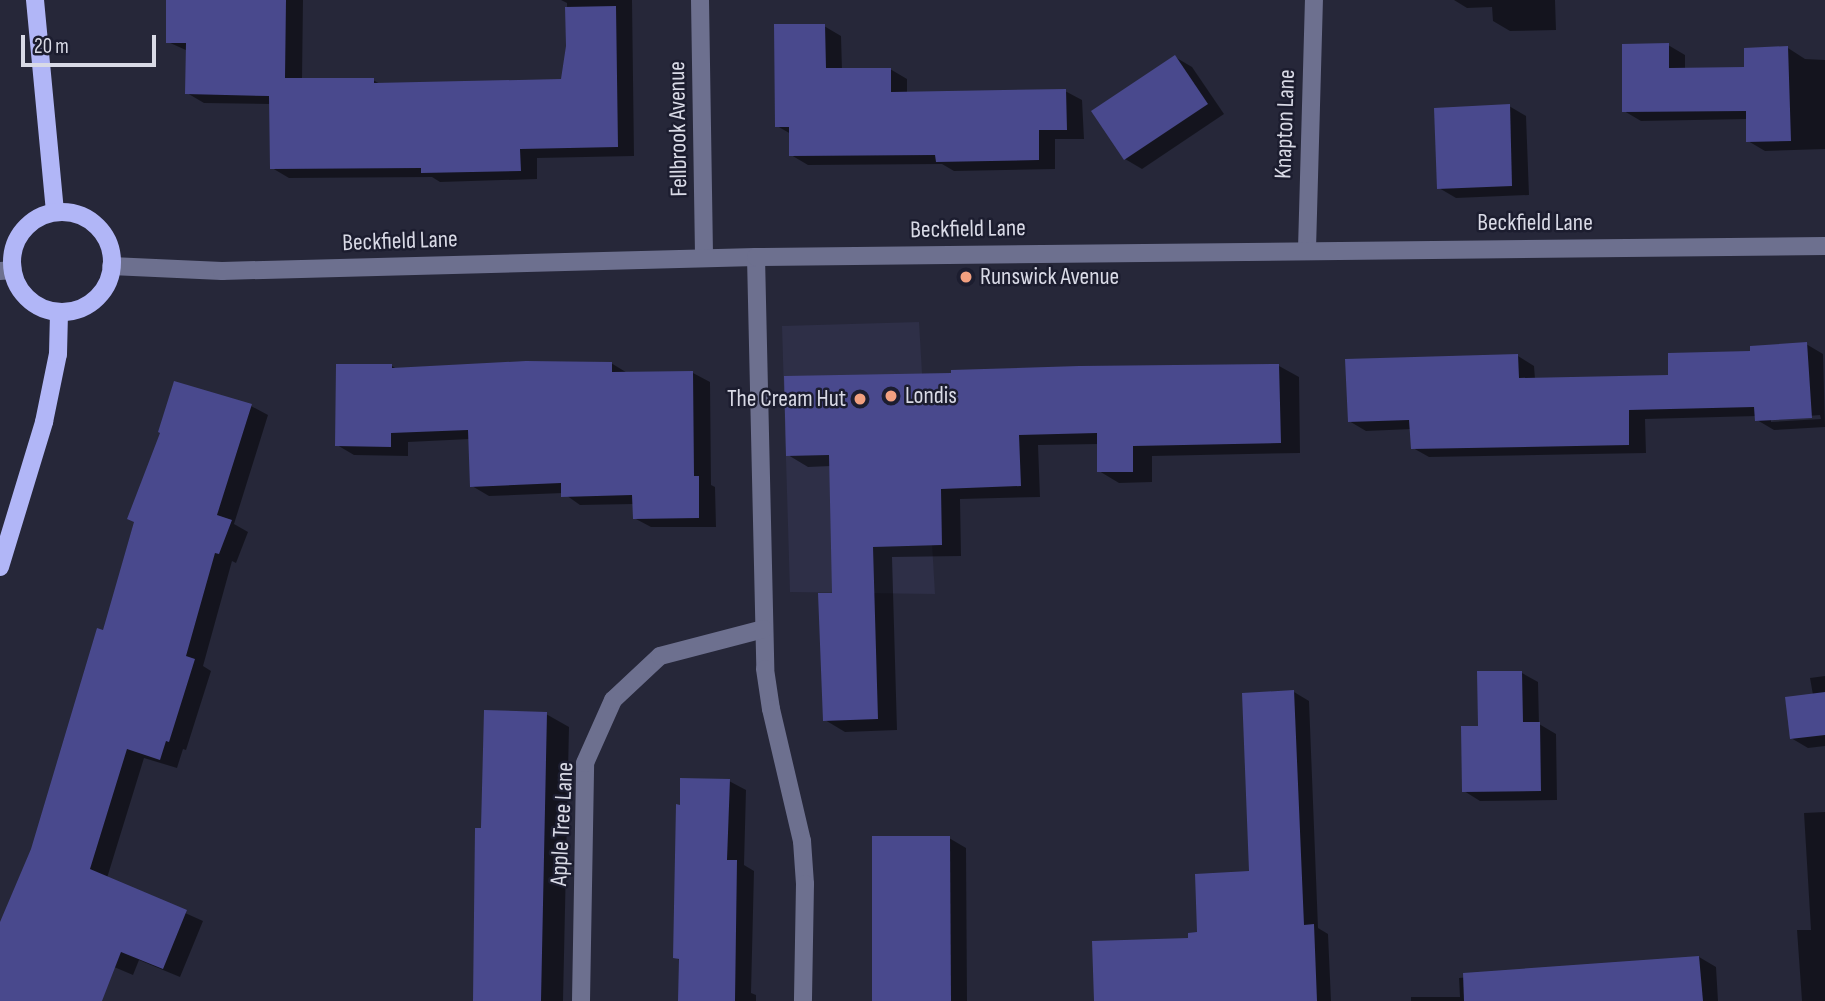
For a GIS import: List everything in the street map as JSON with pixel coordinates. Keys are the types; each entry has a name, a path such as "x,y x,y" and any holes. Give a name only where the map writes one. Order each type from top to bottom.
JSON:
{"main road":[{"path":"35,0 55,212"},
{"path":"55,212 72,213 88,219 101,232 110,248 111,265 100,293 89,304 59,312 34,303 24,295 6,270 26,226 55,212"},
{"path":"0,567 44,422 58,354 59,312"}],"street":[{"name":"Fellbrook Avenue","path":"700,0 704,257"},
{"name":"Knapton Lane","path":"1307,249 1314,0"},
{"name":"Beckfield Lane","path":"111,265 222,271 704,257 1825,246"},
{"path":"757,257 765,668 771,709 802,841 805,884 803,1001"},
{"name":"Apple Tree Lane","path":"581,1001 585,763 613,700 660,656 764,629"}],"shaded area":[{"path":"919,322 935,594 790,592 782,326"}],"building":[{"path":"166,0 286,0 285,78 374,78 374,83 561,79 566,46 565,7 616,6 618,147 520,149 521,171 421,173 421,168 270,169 269,96 185,94 186,43 166,43"},
{"path":"774,24 825,24 826,68 891,68 891,92 1066,89 1067,130 1039,130 1039,160 936,162 935,155 789,156 789,127 775,127"},
{"path":"1669,43 1669,68 1744,67 1744,48 1788,46 1791,141 1746,142 1746,111 1622,112 1622,44"},
{"path":"1175,55 1208,104 1124,160 1091,111"},
{"path":"1510,104 1512,186 1437,189 1434,108"},
{"path":"1807,342 1812,418 1755,421 1754,407 1629,410 1629,445 1411,449 1409,420 1348,422 1345,359 1518,354 1519,378 1668,375 1668,353 1750,351 1750,346"},
{"path":"526,361 612,362 612,372 693,371 694,476 699,476 699,518 633,519 632,495 561,497 561,483 470,487 468,430 391,433 391,447 335,446 336,364 392,364 392,368"},
{"path":"1279,364 1281,443 1133,446 1133,472 1097,472 1097,433 1019,435 1021,486 941,489 942,545 873,547 878,719 823,721 818,593 832,593 829,455 786,456 784,376 951,373 951,370 1079,366"},
{"path":"174,381 252,404 217,515 232,520 219,554 215,553 186,656 195,659 169,742 166,741 160,760 127,749 90,869 187,910 163,969 121,952 102,1001 0,1001 0,922 31,849 97,628 103,630 134,522 127,519 160,433 158,432"},
{"path":"1477,671 1522,671 1523,722 1540,722 1541,791 1462,792 1461,726 1478,726"},
{"path":"1294,690 1304,925 1314,924 1317,1001 1094,1001 1092,941 1188,938 1188,933 1197,932 1195,874 1249,871 1242,693"},
{"path":"1825,692 1825,735 1790,739 1785,697"},
{"path":"484,710 547,712 541,1001 473,1001 475,828 481,828"},
{"path":"680,778 730,779 727,860 737,860 735,1001 678,1001 679,959 673,958 676,804 680,805"},
{"path":"872,836 950,836 951,1001 872,1001"},
{"path":"1699,956 1703,1001 1464,1001 1463,973"}],"place":[{"name":"Runswick Avenue","path":"966,277"},
{"name":"Londis","path":"891,396"},
{"name":"The Cream Hut","path":"860,399"}]}
